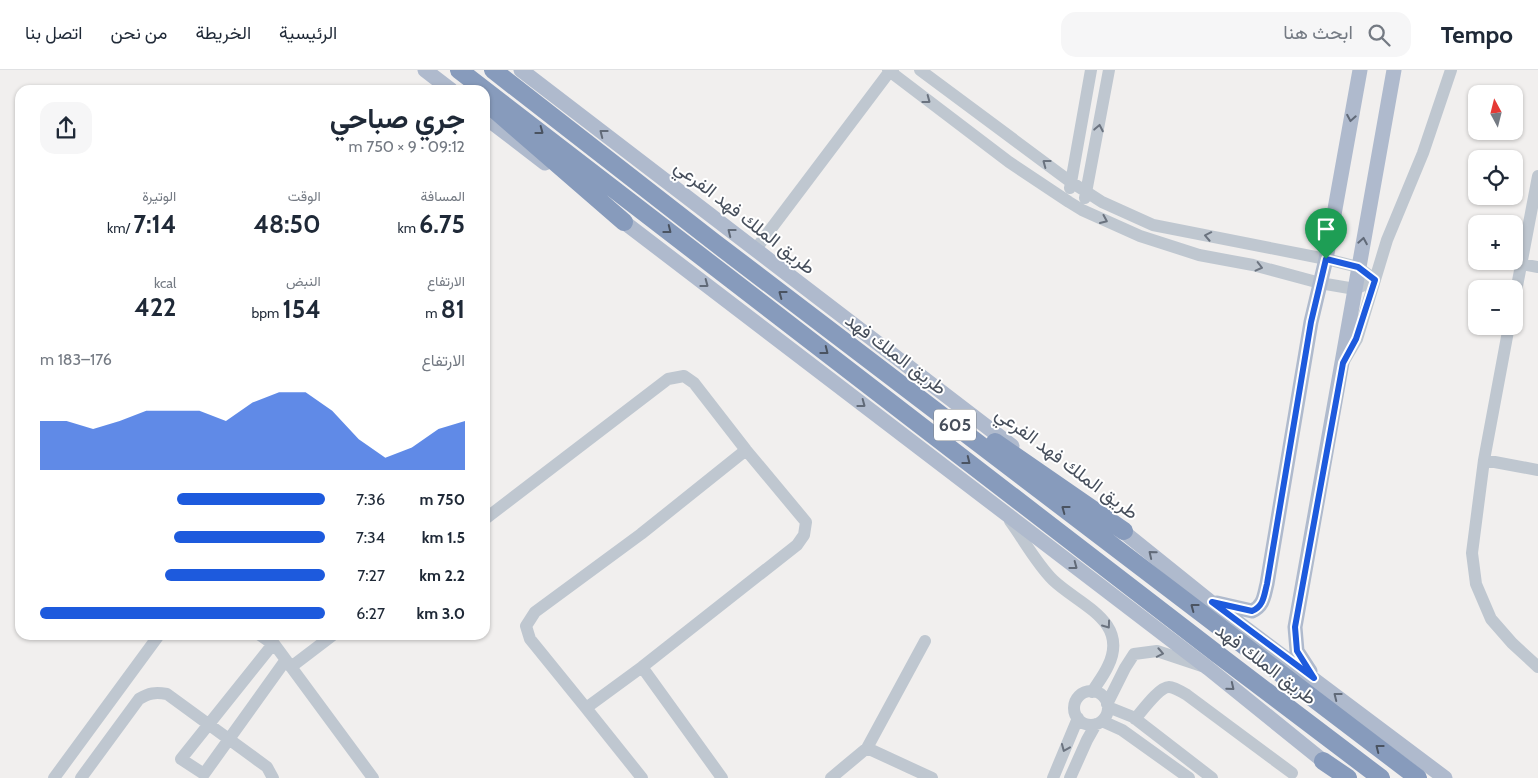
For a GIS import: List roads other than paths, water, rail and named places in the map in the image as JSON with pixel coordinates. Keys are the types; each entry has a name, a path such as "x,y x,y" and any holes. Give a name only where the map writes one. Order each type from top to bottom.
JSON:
{"highway":[{"path":"450,70 466,85"},
{"name":"طريق الملك فهد","path":"459,70 478,85"},
{"name":"طريق الملك فهد","path":"493,70 802,309 1418,778"},
{"name":"طريق الملك فهد","path":"490,94 1381,778"},
{"path":"490,105 624,222"},
{"path":"802,309 1124,531"},
{"path":"1324,761 1346,778"}],"main road":[{"path":"425,70 444,85"},
{"name":"طريق الملك فهد الفرعي","path":"521,70 1124,531 1212,602 1445,778"},
{"path":"1212,602 1252,611 1257,609 1262,603 1267,584 1311,322 1326,259 1360,70"},
{"path":"1314,678 1297,651 1295,627 1394,70"},
{"path":"490,121 1208,668 1324,761"}],"street":[{"path":"754,250 890,70 1009,162 1069,202 1082,210 1140,236 1199,255 1252,265 1320,283 1355,289 1375,280"},
{"path":"920,70 1086,193 1153,225 1326,259 1358,267 1375,280"},
{"path":"1069,202 1091,70"},
{"path":"1082,210 1110,70"},
{"path":"1343,363 1356,339 1387,240 1423,153 1451,70"},
{"path":"1523,254 1538,176"},
{"path":"1523,264 1538,267"},
{"path":"1507,335 1484,460 1472,553 1476,584 1491,619 1512,643 1538,667"},
{"path":"490,515 668,379 684,376 694,383 746,450 806,522 804,535 798,545 642,667 586,708"},
{"path":"642,778 530,639 526,626 535,612 641,534 746,450"},
{"path":"1484,460 1538,470"},
{"path":"1004,513 1040,566 1051,578 1104,620 1112,631 1114,647 1108,666 1092,692"},
{"path":"54,778 155,640"},
{"path":"325,640 288,664 204,774 181,759 270,640 288,664 359,757 373,778"},
{"path":"830,778 867,748 925,641"},
{"path":"1070,778 1087,740 1107,713 1108,706 1134,654 1157,651 1208,668"},
{"path":"642,667 722,778"},
{"path":"1138,721 1156,703 1157,696 1163,688 1170,687 1187,695 1292,774"},
{"path":"81,778 139,699 149,693 157,692 167,694 267,767 273,778"},
{"path":"1189,778 1122,730 1099,722 1084,724 1078,718 1074,708 1077,699 1084,693 1092,692 1102,696 1108,706 1138,721 1212,778"},
{"path":"1052,778 1078,718"},
{"path":"1157,754 1166,742"},
{"path":"867,748 932,778"}]}
